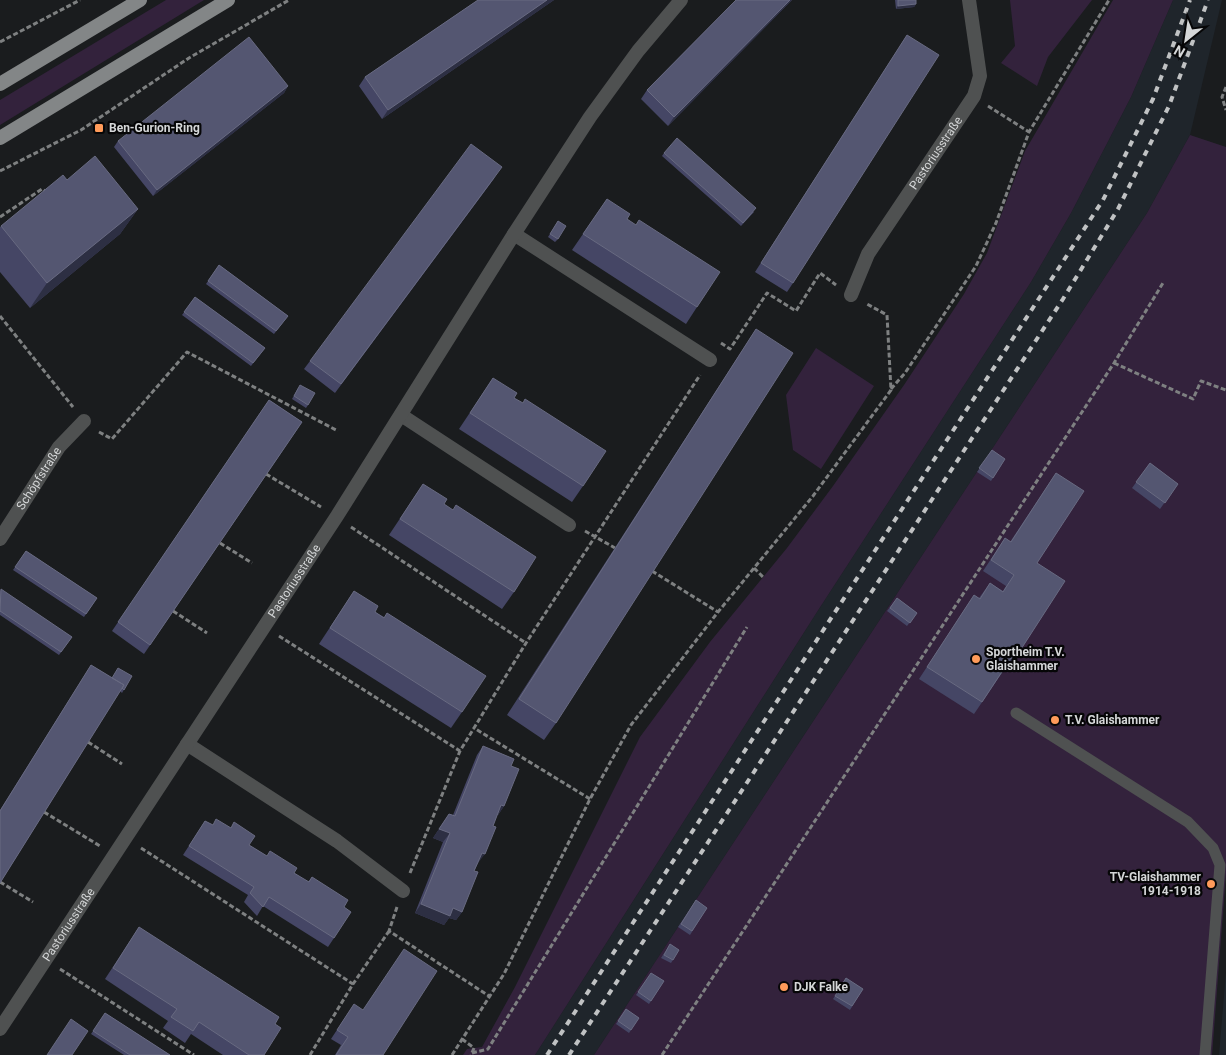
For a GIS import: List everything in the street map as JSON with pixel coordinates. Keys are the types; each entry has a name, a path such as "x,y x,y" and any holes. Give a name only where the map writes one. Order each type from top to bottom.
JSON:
{"main road":[{"path":"0,84 140,0"},
{"path":"0,138 228,0"}],"street":[{"name":"Pastoriusstraße","path":"0,1029 336,516 590,117 638,51 681,0"},
{"name":"Pastoriusstraße","path":"851,295 868,254 974,96 980,76 970,0"},
{"path":"514,234 710,360"},
{"path":"401,415 570,525"},
{"name":"Schöpfstraße","path":"0,539 58,447 84,421"},
{"path":"187,744 337,841 403,891"}],"lane":[{"path":"1016,713 1188,822 1213,848 1220,866 1205,1055"}],"path":[{"path":"0,42 80,0"},
{"path":"0,171 81,130 189,58 289,0"},
{"path":"452,1055 504,974 590,799 631,725 718,612 813,496 890,390 905,373 976,266 996,223 1029,132 1109,0"},
{"path":"1226,87 1222,97 1226,110"},
{"path":"974,96 1029,132"},
{"path":"0,217 42,190 45,189 52,197"},
{"path":"310,1055 353,984 389,931 403,891 460,751 526,643 722,343 730,348 767,293 796,311 820,273 851,295 887,315 890,390"},
{"path":"662,1055 1114,363 1163,283"},
{"path":"0,316 84,421 93,429 112,439 187,352 338,431"},
{"path":"1114,363 1193,399 1201,381 1226,390"},
{"path":"266,474 336,516 366,539 526,643"},
{"path":"570,525 595,536 615,548"},
{"path":"220,543 252,563"},
{"path":"754,568 763,577"},
{"path":"652,572 718,612"},
{"path":"173,611 207,633"},
{"path":"264,625 460,751"},
{"path":"472,1054 488,1050 747,628"},
{"path":"474,728 590,799"},
{"path":"88,742 122,764"},
{"path":"44,812 113,855"},
{"path":"124,838 353,984"},
{"path":"0,882 33,902"},
{"path":"389,931 489,996"},
{"path":"47,959 194,1055"},
{"path":"462,1039 474,1048 472,1054"}],"shaded area":[{"path":"166,0 204,0 0,125 0,100"},
{"path":"1010,0 1092,0 1048,57 1037,86 1001,63 1015,46"},
{"path":"1113,0 1173,0 1131,97 1071,213 1031,282 817,612 535,1055 463,1055 467,1049 482,1047 515,987 640,737 710,642 787,548 833,486 904,385 964,294 987,253 1025,151"},
{"path":"1173,0 1222,0 1190,135 1147,213 594,1055 535,1055 817,612 1031,282 1071,213 1131,97"},
{"name":"T.V. Glaishammer","path":"1190,135 1226,147 1226,873 1212,1055 594,1055 1147,213"},
{"path":"816,348 874,386 821,469 793,450 786,395"},
{"path":"1226,972 1226,1055 1219,1055"}],"building":[{"path":"478,0 547,0 388,110 365,77"},
{"path":"736,0 790,0 674,117 647,90"},
{"path":"898,0 916,0 916,4 898,6"},
{"path":"907,35 939,55 793,283 761,263"},
{"path":"249,37 288,86 157,190 118,141"},
{"path":"677,138 756,208 743,223 664,153"},
{"path":"471,144 502,167 341,384 310,361"},
{"path":"95,156 138,209 47,283 1,226 63,175 67,180"},
{"path":"607,199 630,214 627,219 636,225 639,220 720,272 697,307 583,234"},
{"path":"558,221 566,226 558,239 550,234"},
{"path":"219,265 288,316 276,331 208,281"},
{"path":"195,297 265,348 253,363 184,312"},
{"path":"756,329 793,353 556,723 519,699"},
{"path":"493,378 517,393 514,398 523,403 525,399 606,451 583,486 470,413"},
{"path":"300,385 315,393 308,405 294,396"},
{"path":"269,400 302,422 150,645 118,622"},
{"path":"992,450 1005,459 993,478 979,468"},
{"path":"1150,463 1178,484 1165,503 1136,482"},
{"path":"1056,473 1084,491 1037,563 1065,581 1014,660 1011,658 982,702 927,667 974,595 980,599 990,583 1003,592 1014,575 991,560 1005,538 1011,542"},
{"path":"423,484 447,499 444,504 453,510 456,505 536,557 514,592 400,519"},
{"path":"26,551 97,598 86,614 15,567"},
{"path":"1,589 72,637 61,652 0,611"},
{"path":"354,591 378,606 375,612 384,618 387,613 486,676 462,712 330,628"},
{"path":"897,598 917,613 910,623 890,608"},
{"path":"91,665 124,685 0,883 0,811"},
{"path":"118,668 132,676 124,690 122,688 124,685 112,678"},
{"path":"483,746 514,759 511,766 519,769 504,806 501,805 493,826 496,827 485,854 482,853 474,871 478,872 462,912 453,908 450,916 421,904 450,833 439,829 449,814 455,816"},
{"path":"216,819 231,828 234,822 255,836 249,845 267,856 270,851 297,868 294,873 309,882 312,877 348,900 344,907 351,912 334,938 269,897 263,907 250,893 254,887 189,846 205,821 213,825"},
{"path":"696,900 707,908 692,931 681,924"},
{"path":"139,927 279,1017 275,1024 281,1028 264,1055 249,1055 199,1022 193,1031 171,1017 177,1009 113,968"},
{"path":"670,944 679,950 673,960 664,955"},
{"path":"404,949 437,971 383,1055 336,1055 348,1037 337,1030 354,1004 363,1010"},
{"path":"651,973 664,981 651,1001 638,992"},
{"path":"846,978 863,989 852,1006 835,996"},
{"path":"626,1009 639,1018 631,1030 618,1021"},
{"path":"105,1013 170,1055 130,1055 93,1031"},
{"path":"71,1019 88,1031 72,1055 47,1055"}],"railway":[{"path":"547,1055 1103,200 1153,99 1190,0"},
{"path":"569,1055 1063,299 1118,209 1169,106 1208,0"}],"place":[{"name":"Ben-Gurion-Ring","path":"99,128"},
{"name":"Sportheim T.V. Glaishammer","path":"976,659"},
{"name":"T.V. Glaishammer","path":"1055,720"},
{"name":"TV-Glaishammer 1914-1918","path":"1211,884"},
{"name":"DJK Falke","path":"784,987"}]}
